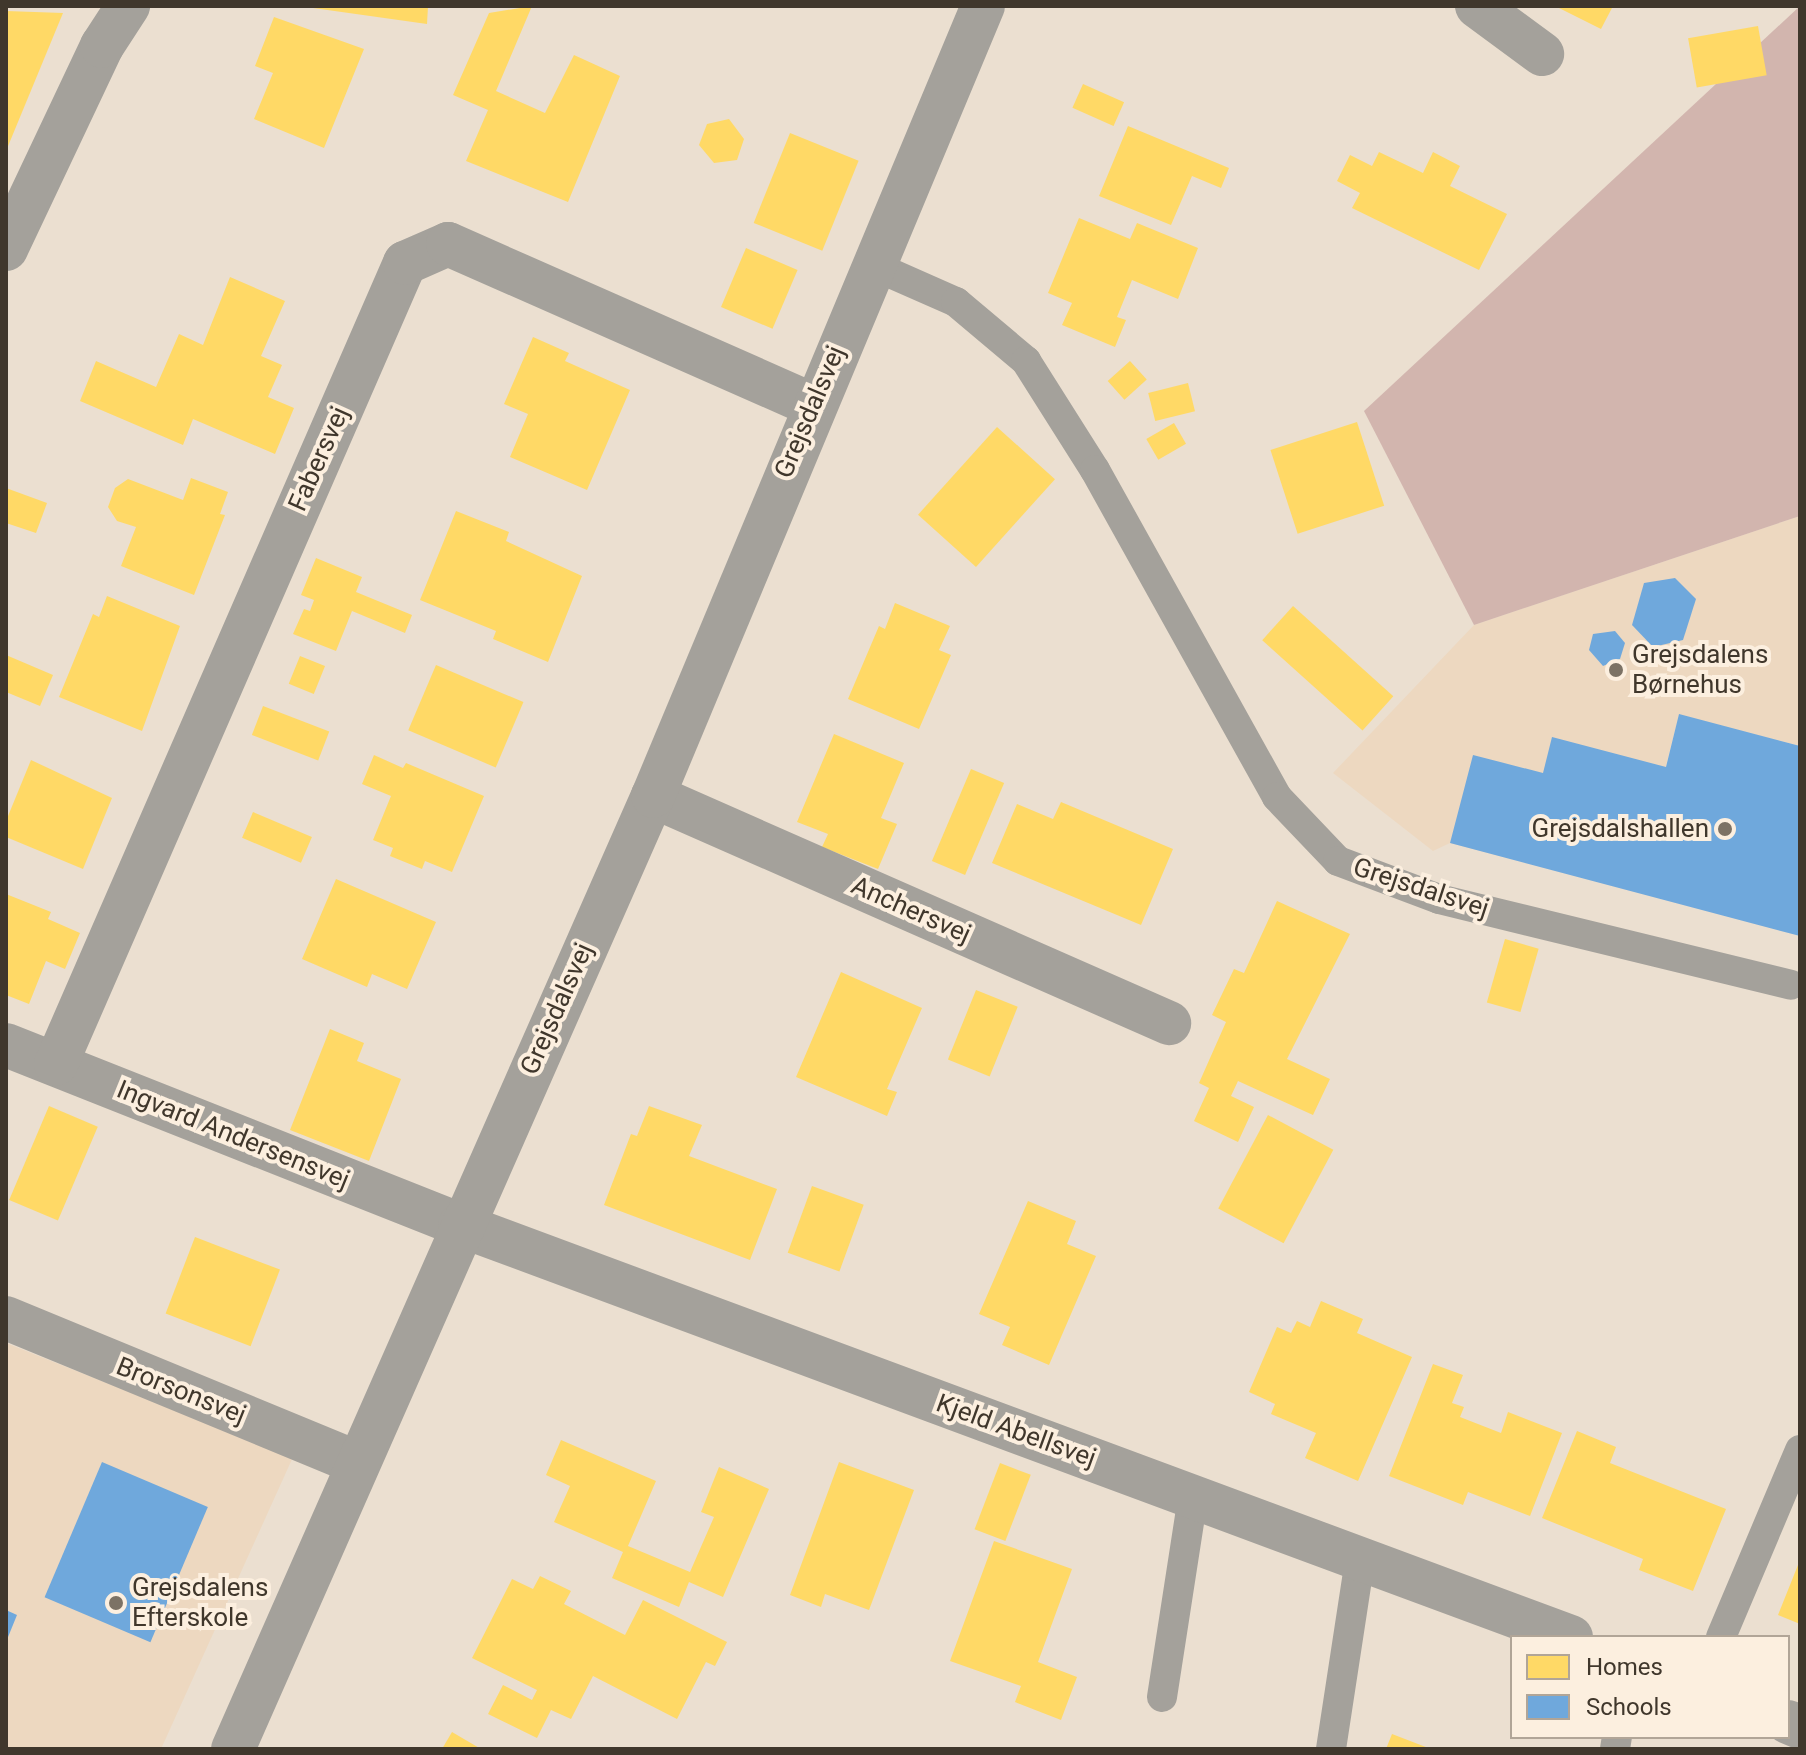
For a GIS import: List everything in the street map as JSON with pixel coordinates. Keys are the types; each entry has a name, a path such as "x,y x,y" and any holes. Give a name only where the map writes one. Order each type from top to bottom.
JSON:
{"street":[{"path":"6,249 102,46 128,6"},
{"name":"Grejsdalsvej","path":"233,1749 460,1225 653,796 813,405 983,6"},
{"path":"1477,6 1542,54"},
{"name":"Fabersvej","path":"56,1064 405,263 448,244 813,405"},
{"name":"Anchersvej","path":"653,796 1169,1023"},
{"name":"Ingvard Andersensvej","path":"6,1045 460,1225"},
{"name":"Kjeld Abellsvej","path":"460,1225 1566,1635"},
{"name":"Brorsonsvej","path":"6,1318 357,1463"}],"lane":[{"name":"Grejsdalsvej","path":"872,265 956,302 1026,361 1095,470 1277,797 1338,861 1439,899 1791,985"},
{"path":"1722,1635 1800,1450"},
{"path":"1162,1697 1193,1496"},
{"path":"1331,1749 1360,1559"}],"shaded area":[{"path":"1800,6 1800,516 1474,625 1364,411"},
{"name":"Grejsdalens Børnehus","path":"1800,516 1800,746 1679,715 1634,890 1450,843 1433,851 1333,773 1474,625"},
{"name":"Grejsdalens Efterskole","path":"6,1343 293,1457 161,1749 6,1749"}],"building: Homes":[{"path":"299,6 428,6 427,24"},
{"path":"532,6 496,91 545,113 574,55 620,76 568,202 466,161 488,110 453,95 489,13"},
{"path":"1555,6 1613,6 1601,29"},
{"path":"6,11 63,13 6,151"},
{"path":"274,17 364,49 324,148 254,119 273,73 255,66"},
{"path":"1758,26 1767,75 1697,88 1688,38"},
{"path":"1083,84 1124,102 1114,126 1072,108"},
{"path":"729,119 744,139 737,160 714,163 699,145 707,124"},
{"path":"1128,126 1229,168 1221,188 1192,176 1171,225 1099,196"},
{"path":"790,133 859,161 822,251 754,223"},
{"path":"1379,152 1423,173 1433,152 1460,166 1450,186 1507,214 1479,270 1352,208 1360,193 1337,181 1350,155 1372,166"},
{"path":"1079,218 1130,239 1137,223 1198,248 1178,299 1132,280 1117,317 1126,320 1115,347 1062,325 1072,303 1048,293"},
{"path":"746,248 798,270 773,329 721,307"},
{"path":"230,277 285,301 261,356 282,365 268,397 294,408 275,454 193,419 183,445 80,401 96,361 156,387 179,334 203,345"},
{"path":"533,337 569,353 565,361 630,390 587,490 510,457 528,414 504,404"},
{"path":"1130,361 1147,380 1124,400 1108,381"},
{"path":"1188,383 1195,411 1155,421 1148,393"},
{"path":"1357,422 1384,506 1298,534 1270,450"},
{"path":"1174,423 1186,444 1158,460 1146,439"},
{"path":"997,427 1055,479 976,567 918,515"},
{"path":"191,478 228,492 220,514 225,515 194,595 121,566 136,527 117,521 108,507 115,488 128,479 183,500"},
{"path":"6,488 47,503 36,533 6,523"},
{"path":"456,511 509,532 506,541 582,576 548,662 493,639 496,631 420,600"},
{"path":"316,558 362,577 356,592 412,615 405,633 352,611 336,651 293,634 304,609 310,611 314,600 301,595"},
{"path":"107,596 180,626 142,731 59,697 93,614 99,617"},
{"path":"895,603 950,626 939,650 951,655 919,729 848,699 879,626 885,629"},
{"path":"1293,606 1393,696 1363,731 1262,640"},
{"path":"6,655 53,675 40,706 6,692"},
{"path":"300,656 325,666 314,694 289,684"},
{"path":"436,665 523,702 496,767 408,730"},
{"path":"263,706 329,731 318,760 252,735"},
{"path":"834,734 904,763 881,818 897,824 878,869 822,847 828,834 797,822"},
{"path":"374,755 403,768 406,763 484,796 452,872 425,861 422,869 390,856 393,848 373,840 391,796 362,784"},
{"path":"31,760 112,798 83,869 6,837 6,821"},
{"path":"971,769 1004,783 965,875 932,861"},
{"path":"1061,802 1173,849 1141,925 992,863 1017,804 1053,819"},
{"path":"253,812 312,837 301,863 242,838"},
{"path":"336,879 436,922 407,989 372,974 367,987 302,959"},
{"path":"6,894 51,912 48,919 80,933 65,969 46,961 29,1004 6,995"},
{"path":"1277,901 1350,934 1287,1059 1330,1079 1313,1115 1238,1081 1231,1096 1254,1107 1238,1142 1194,1121 1209,1088 1199,1083 1226,1022 1212,1015 1234,969 1244,973"},
{"path":"1505,939 1539,949 1520,1012 1487,1002"},
{"path":"841,972 922,1008 887,1089 897,1092 887,1116 796,1077"},
{"path":"976,990 1018,1007 990,1076 948,1060"},
{"path":"330,1029 364,1043 357,1061 401,1079 369,1161 290,1130"},
{"path":"49,1106 98,1127 58,1221 9,1200"},
{"path":"649,1106 702,1125 689,1156 777,1189 750,1260 604,1205 631,1134 637,1136"},
{"path":"1268,1115 1333,1150 1284,1243 1218,1209"},
{"path":"812,1186 864,1205 839,1272 788,1253"},
{"path":"1028,1201 1076,1221 1067,1244 1096,1256 1049,1365 1002,1345 1010,1327 979,1314"},
{"path":"195,1237 280,1270 251,1346 166,1314"},
{"path":"1321,1301 1363,1319 1357,1333 1412,1357 1358,1481 1305,1458 1316,1433 1271,1414 1275,1404 1249,1392 1277,1327 1291,1333 1297,1321 1310,1327"},
{"path":"1433,1364 1463,1375 1452,1403 1464,1407 1460,1417 1501,1433 1508,1412 1562,1433 1530,1516 1468,1492 1463,1505 1389,1476"},
{"path":"1577,1431 1616,1447 1610,1463 1726,1509 1693,1591 1639,1570 1643,1559 1542,1518"},
{"path":"561,1440 656,1481 628,1546 690,1572 714,1517 701,1512 719,1467 769,1489 723,1597 689,1582 679,1607 612,1578 623,1552 554,1522 570,1486 546,1475"},
{"path":"839,1462 914,1490 869,1610 825,1594 821,1607 790,1595"},
{"path":"1000,1463 1031,1475 1005,1541 975,1529"},
{"path":"994,1541 1072,1569 1038,1662 1077,1677 1061,1720 1015,1702 1021,1686 950,1661"},
{"path":"1800,1560 1800,1624 1778,1615"},
{"path":"540,1576 571,1591 564,1604 625,1635 643,1600 727,1642 715,1666 706,1662 677,1719 593,1676 571,1719 551,1710 537,1738 488,1714 503,1685 532,1700 537,1690 472,1658 512,1579 533,1589"},
{"path":"452,1732 481,1749 442,1749"},
{"path":"1392,1734 1431,1749 1386,1749"}],"building: Schools":[{"path":"1675,578 1696,599 1683,640 1653,647 1632,625 1644,583"},
{"path":"1615,631 1625,643 1620,659 1603,666 1589,650 1593,634"},
{"path":"1679,714 1800,746 1800,936 1450,843 1473,755 1543,773 1552,737 1666,767"},
{"path":"102,1462 208,1507 150,1642 45,1597"},
{"path":"6,1610 17,1615 6,1642"}],"place":[{"name":"Grejsdalens Børnehus","path":"1616,670"},
{"name":"Grejsdalshallen","path":"1725,829"},
{"name":"Grejsdalens Efterskole","path":"116,1603"}]}
